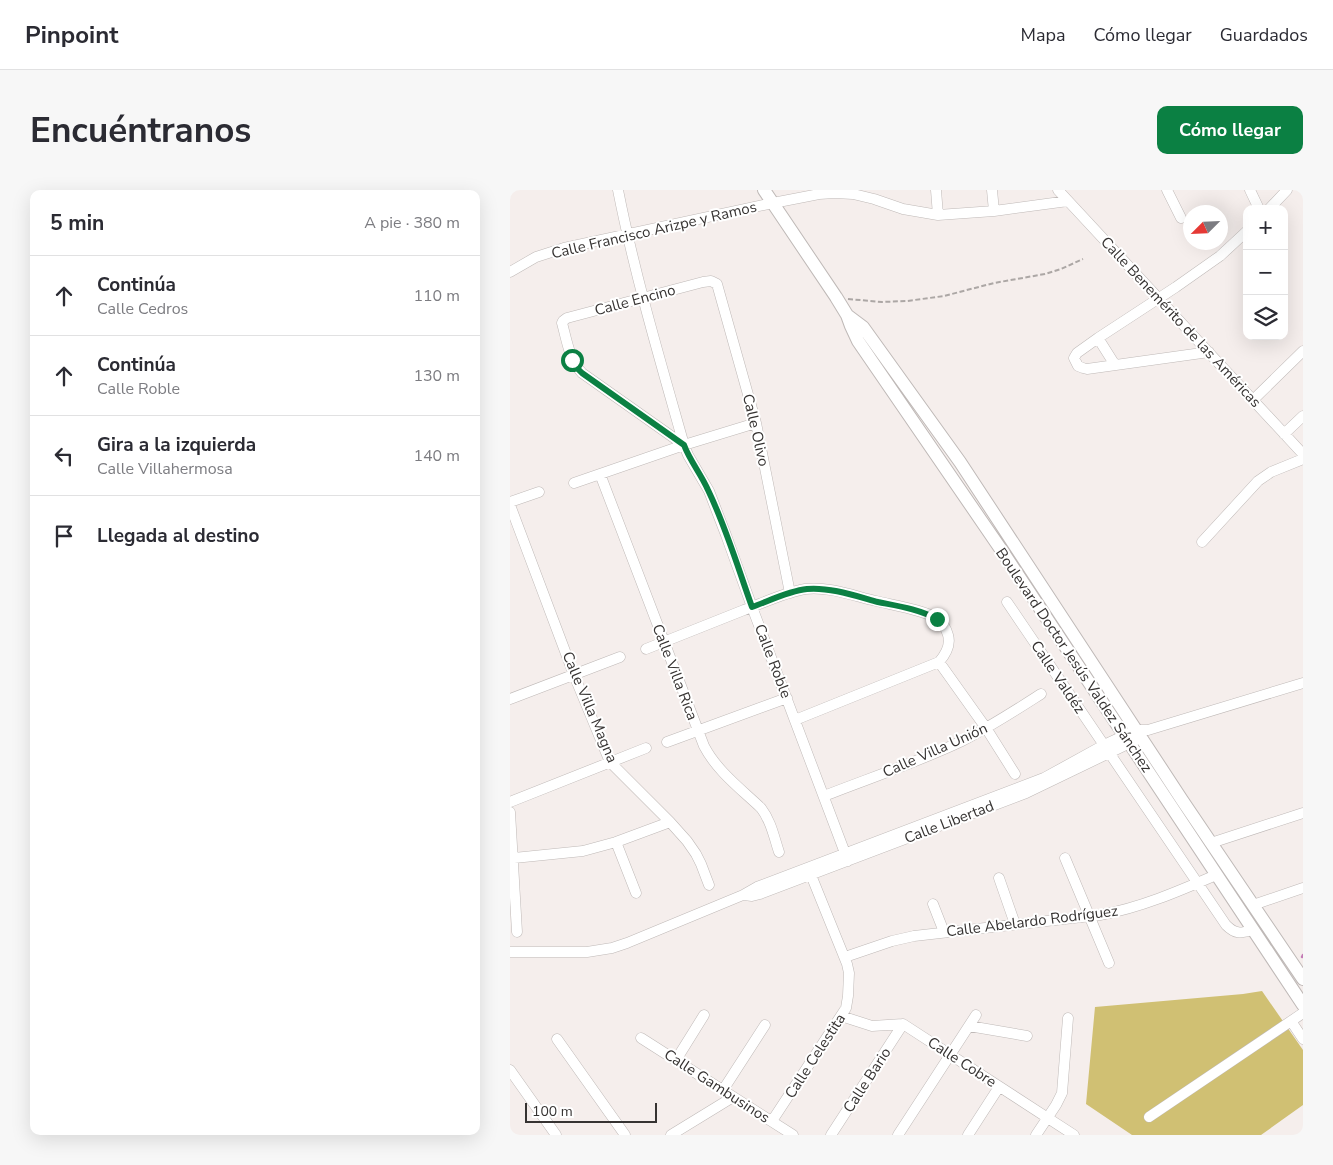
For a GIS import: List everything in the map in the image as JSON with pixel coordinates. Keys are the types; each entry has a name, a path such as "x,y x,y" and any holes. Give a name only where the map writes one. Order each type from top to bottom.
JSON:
{"main road":[{"name":"Boulevard Doctor Jesús Valdez Sánchez","path":"764,190 836,296 847,315 858,341 990,535 1136,735 1300,974"},
{"name":"Boulevard Doctor Jesús Valdez Sánchez","path":"847,315 863,327 960,462 1136,735 1216,875 1303,1005"},
{"path":"990,535 1002,526"}],"street":[{"name":"Calle Roble","path":"618,190 626,234 642,299 684,445 709,491 847,856"},
{"path":"936,190 938,215"},
{"path":"992,190 994,210"},
{"name":"Calle Benemérito de las Américas","path":"1058,190 1303,454"},
{"path":"1167,190 1182,218"},
{"path":"1250,190 1257,205"},
{"path":"1273,205 1287,190"},
{"name":"Calle Francisco Arizpe y Ramos","path":"510,272 536,257 564,248 819,194 853,192 903,209 938,215 1068,201"},
{"path":"1209,352 1083,368 1076,363 1074,358 1077,353 1098,338 1220,256 1243,235"},
{"name":"Calle Encino","path":"684,445 582,373 575,366 562,323 567,318 704,282"},
{"name":"Calle Olivo","path":"704,282 714,282 720,289 756,423 790,593"},
{"path":"1098,338 1115,365"},
{"path":"1253,400 1303,351"},
{"path":"1284,434 1303,416"},
{"path":"574,483 684,445 756,423"},
{"path":"1202,542 1258,481 1271,472 1303,459"},
{"name":"Calle Villa Rica","path":"600,474 698,731 710,757 766,814 779,852"},
{"path":"510,504 539,492"},
{"name":"Calle Villa Magna","path":"510,504 574,675 610,762 687,841 696,854 709,885"},
{"path":"646,649 752,607 804,590 818,589 837,592 929,614 944,626 949,638 948,648 939,662 795,720"},
{"name":"Calle Valdéz","path":"1008,602 1230,929 1240,933 1253,930"},
{"path":"510,699 620,658"},
{"path":"939,662 986,728 1015,774"},
{"name":"Calle Libertad","path":"510,952 587,952 627,944 743,895 756,887 847,856 1022,786 1063,772 1136,735 1303,683"},
{"name":"Calle Villa Unión","path":"824,796 940,751 986,728 1042,694"},
{"path":"667,742 787,698"},
{"path":"510,802 646,748"},
{"path":"510,812 517,932"},
{"path":"1211,843 1303,812"},
{"path":"514,858 584,852 670,822"},
{"path":"616,842 636,894"},
{"name":"Calle Libertad","path":"743,895 752,896 760,894 811,875 847,856"},
{"path":"1065,858 1108,964"},
{"name":"Calle Celestita","path":"772,1121 844,1012 848,996 849,973 845,957 811,875"},
{"name":"Calle Abelardo Rodríguez","path":"845,957 892,940 914,936 1116,912 1216,875"},
{"path":"998,878 1015,924"},
{"path":"1253,905 1303,888"},
{"path":"932,904 944,932"},
{"path":"844,1012 872,1026 903,1024"},
{"path":"1149,1117 1303,1013"},
{"path":"676,1060 704,1015"},
{"path":"898,1135 976,1015"},
{"path":"1036,1135 1056,1106 1062,1093 1068,1018"},
{"path":"1291,1021 1303,1039"},
{"name":"Calle Cobre","path":"903,1024 1074,1135"},
{"name":"Calle Bario","path":"830,1135 903,1024"},
{"path":"723,1090 765,1025"},
{"path":"969,1026 1027,1036"},
{"name":"Calle Gambusinos","path":"641,1038 793,1135"},
{"path":"557,1039 625,1135"},
{"path":"510,1070 556,1135"},
{"path":"968,1135 999,1087"},
{"path":"671,1135 733,1097"}],"path":[{"path":"836,296 882,302 944,296 994,283 1045,274 1083,259"}],"shaded area":[{"path":"1262,991 1303,1050 1303,1105 1261,1135 1132,1135 1086,1104 1095,1007"}],"route":[{"path":"572,360 582,373 684,445 709,491 752,607 790,593 818,589 929,614 937,619"}]}
